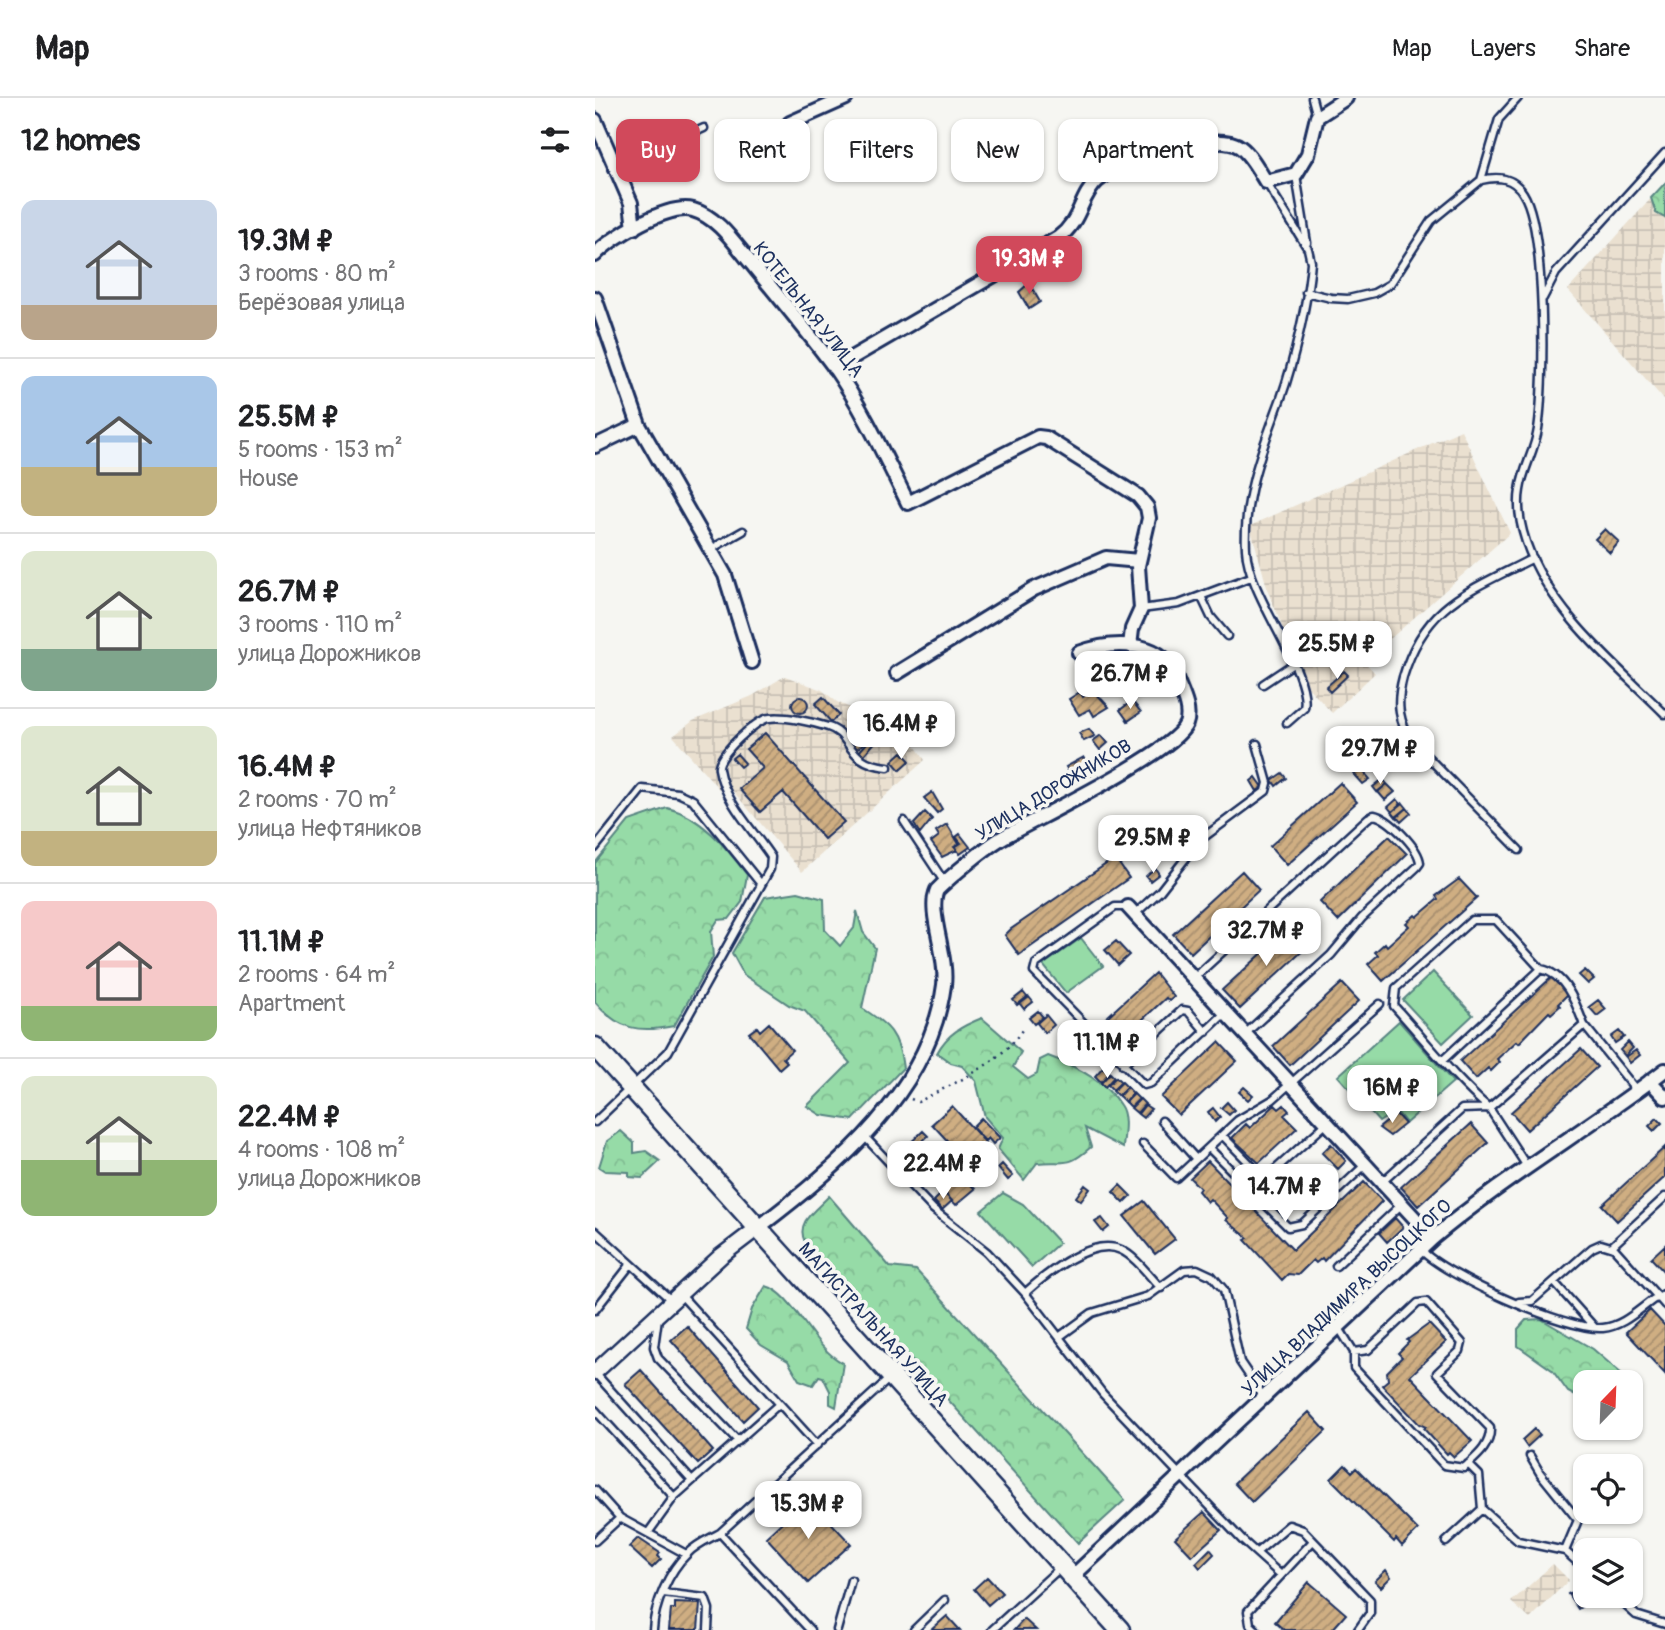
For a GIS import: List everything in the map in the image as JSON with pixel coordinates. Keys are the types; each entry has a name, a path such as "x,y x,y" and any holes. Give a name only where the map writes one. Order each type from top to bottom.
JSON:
{"main road":[{"name":"МАГИСТРАЛЬНАЯ УЛИЦА","path":"595,1047 1120,1630"}],"street":[{"path":"799,119 846,98"},
{"path":"834,368 1043,248 1073,225 1096,182 1153,154 1192,144 1234,144 1247,154 1266,182 1296,174 1308,155 1317,117 1346,98"},
{"path":"595,120 616,163"},
{"path":"624,182 631,202 633,228"},
{"name":"КОТЕЛЬНАЯ УЛИЦА","path":"595,255 614,238 680,208 695,210 711,218 765,280 834,368 875,436 908,503 1032,438 1046,438 1144,502 1149,517 1139,561"},
{"path":"595,298 639,425 711,549 734,597 752,662"},
{"path":"595,446 639,425"},
{"path":"897,673 1034,589 1106,558 1139,561 1140,609 1130,646"},
{"name":"УЛИЦА ДОРОЖНИКОВ","path":"945,883 998,841 1112,779 1182,730 1188,717 1186,704 1168,662 1157,653 1130,646 1103,646 1079,653"},
{"path":"596,1369 676,1297 826,1174 899,1093 930,1036 940,1006 946,966 934,902 937,890 945,883"},
{"path":"1131,910 1433,1238"},
{"name":"УЛИЦА ВЛАДИМИРА ВЫСОЦКОГО","path":"1067,1571 1181,1476 1433,1238 1471,1207 1665,1070"},
{"path":"1650,1081 1665,1097"}],"lane":[{"path":"1312,98 1317,117"},
{"path":"1481,180 1499,119 1518,98"},
{"path":"700,130 704,128"},
{"path":"1542,300 1556,273 1665,153"},
{"path":"1287,723 1305,704 1304,692 1251,576 1245,547 1253,478 1284,387 1311,262 1296,174"},
{"path":"1306,292 1339,299 1383,289 1397,277 1431,221 1481,180 1500,177 1516,185 1523,193 1537,253 1542,300 1538,428 1519,492 1520,519 1533,558 1575,624 1665,714"},
{"path":"1266,182 1308,249"},
{"path":"711,549 743,531"},
{"path":"1519,850 1414,743 1403,729 1398,712 1401,685 1410,652 1427,623 1455,598 1533,558"},
{"path":"1140,609 1163,608 1251,576"},
{"path":"1201,596 1208,613 1227,636"},
{"path":"1263,684 1293,664"},
{"path":"595,1122 633,1088 673,1043 770,869 771,857 728,793 718,767 723,754 761,720 773,718 833,729 861,761 867,765 888,767"},
{"path":"1225,1013 1147,1085 1141,1084 1033,970 1036,964 1115,907 1131,910 1160,891 1200,840 1266,791 1268,783 1257,744"},
{"path":"595,848 642,789 678,793 693,800 761,884"},
{"path":"1194,978 1368,818 1374,815 1385,820 1419,854 1420,863 1417,867 1362,918 1331,955 1245,1034"},
{"path":"904,821 945,883"},
{"path":"1528,1169 1489,1108 1394,1006 1396,988 1472,919 1496,920 1541,969 1551,971 1573,996 1584,1025 1637,1091"},
{"path":"1443,1060 1541,969"},
{"path":"1143,1144 1176,1178 1243,1117 1263,1108 1380,1004"},
{"path":"1123,1065 1182,1010 1188,1011 1206,1032"},
{"path":"1381,1183 1462,1109 1489,1108 1584,1025"},
{"path":"1162,1121 1196,1159"},
{"path":"1222,1135 1261,1174 1268,1176 1327,1124"},
{"path":"863,1135 933,1209 987,1252 1025,1293 1103,1394 1181,1476 1281,1574"},
{"path":"1209,1148 1288,1227 1302,1224 1365,1165"},
{"path":"1611,1247 1665,1197"},
{"path":"1336,1266 1401,1205"},
{"path":"595,1231 631,1264 676,1297 817,1445"},
{"path":"1517,1302 1532,1301 1592,1248 1601,1244 1611,1247 1662,1296 1665,1305"},
{"path":"1025,1293 1059,1265 1105,1247 1124,1251 1161,1288"},
{"path":"1420,1249 1437,1265 1517,1302 1563,1321 1595,1328 1622,1323 1662,1296"},
{"path":"595,1310 631,1264"},
{"path":"1059,1337 1092,1313 1148,1296 1179,1273 1191,1269 1204,1271 1218,1282 1230,1308 1240,1362 1264,1398"},
{"path":"1554,1282 1595,1328"},
{"path":"1339,1327 1355,1352 1354,1368 1444,1465 1464,1468 1487,1446 1491,1438 1490,1428 1437,1373 1459,1351 1462,1343 1426,1302 1418,1303 1368,1350 1355,1352"},
{"path":"659,1313 654,1347 658,1358 738,1441"},
{"path":"596,1369 692,1481"},
{"path":"653,1630 655,1612 663,1593 686,1554 720,1533 892,1376"},
{"path":"648,1534 674,1497 779,1404"},
{"path":"595,1410 674,1497"},
{"path":"1530,1456 1540,1473 1578,1520 1565,1551"},
{"path":"1468,1464 1479,1475 1482,1508 1518,1541 1565,1551 1573,1558"},
{"path":"595,1490 620,1518 686,1554"},
{"path":"1446,1542 1482,1508"},
{"path":"595,1541 620,1518"},
{"path":"1257,1552 1289,1525 1303,1530 1370,1601 1370,1613 1358,1630"},
{"path":"720,1533 810,1630"},
{"path":"1256,1630 1249,1624 1248,1611 1313,1541"},
{"path":"992,1630 1067,1571"},
{"path":"837,1630 851,1580"},
{"path":"663,1593 705,1598 709,1609 708,1630"},
{"path":"913,1630 945,1600"},
{"path":"1628,1608 1636,1615 1665,1624"}],"path":[{"path":"899,1093 918,1102 992,1062 1011,1047 1022,1030"}],"shaded area":[{"path":"1665,183 1665,401 1568,290"},
{"path":"1461,430 1510,533 1382,646 1368,626 1348,644 1375,673 1332,713 1305,684 1268,591 1250,526"},
{"path":"785,676 822,690 837,702 906,733 925,760 802,872 732,790 725,796 673,736 693,721 752,696"},
{"path":"1553,1564 1569,1580 1530,1619 1511,1602"}],"green space":[{"path":"1665,183 1665,218 1656,213 1651,198"},
{"path":"667,808 702,825 747,875 742,902 729,919 718,920 711,931 713,957 674,1026 640,1029 612,1019 595,1002 595,863 629,821"},
{"path":"798,892 824,899 825,930 840,946 854,928 857,911 863,932 875,948 862,1008 886,1025 899,1047 903,1068 853,1120 821,1115 807,1106 850,1063 805,1011 789,1005 744,975 732,953 765,897"},
{"path":"1081,938 1103,966 1066,993 1043,965"},
{"path":"1433,972 1473,1015 1443,1043 1403,1000"},
{"path":"982,1018 1021,1052 1013,1067 1028,1079 1037,1074 1040,1060 1048,1056 1078,1069 1106,1088 1120,1105 1124,1115 1123,1148 1085,1128 1091,1147 1083,1154 1066,1162 1037,1163 1024,1180 998,1149 1003,1138 985,1117 976,1081 962,1066 951,1063 937,1053 956,1031"},
{"path":"1399,1021 1453,1082 1406,1123 1396,1111 1379,1122 1338,1076"},
{"path":"621,1131 634,1143 634,1153 646,1151 660,1161 642,1178 629,1177 629,1172 605,1171 599,1167 607,1141"},
{"path":"1003,1193 1023,1204 1059,1243 1032,1267 981,1211"},
{"path":"829,1196 890,1267 916,1270 1125,1500 1078,1543 805,1242 805,1222"},
{"path":"766,1286 785,1299 821,1345 843,1363 836,1407 830,1404 830,1391 823,1377 819,1376 813,1385 799,1380 788,1361 761,1345 746,1329 752,1309"},
{"path":"1541,1319 1593,1349 1617,1370 1573,1370 1573,1395 1568,1392 1552,1370 1518,1346 1518,1329 1526,1320"}],"building":[{"path":"1064,248 1078,271 1064,280 1053,255"},
{"path":"1029,283 1040,302 1029,309 1019,292"},
{"path":"1605,529 1619,542 1610,553 1595,539"},
{"path":"1366,642 1378,654 1369,662 1358,650"},
{"path":"1141,653 1151,669 1138,677 1128,661"},
{"path":"1344,671 1348,675 1330,692 1326,687"},
{"path":"1093,690 1109,707 1094,716 1090,709 1079,715 1069,699 1080,692 1083,697"},
{"path":"797,697 803,697 808,705 806,711 797,713 792,708 792,702"},
{"path":"823,697 839,715 831,722 815,704"},
{"path":"1132,701 1141,712 1128,721 1120,710"},
{"path":"852,726 865,742 856,750 843,734"},
{"path":"881,727 885,731 863,756 859,752"},
{"path":"1089,729 1095,736 1084,741 1079,733"},
{"path":"765,733 844,822 824,839 783,792 760,812 739,789 763,768 746,749"},
{"path":"1101,735 1108,743 1100,750 1093,741"},
{"path":"902,752 910,761 900,770 892,761"},
{"path":"737,754 745,763 740,767 732,758"},
{"path":"1084,757 1095,773 1075,783 1066,767"},
{"path":"1361,769 1370,779 1363,784 1354,774"},
{"path":"1282,773 1286,778 1276,786 1272,780"},
{"path":"1256,777 1263,787 1257,791 1251,781"},
{"path":"1383,779 1387,784 1377,792 1373,787"},
{"path":"1340,783 1357,802 1287,865 1270,846"},
{"path":"1387,784 1395,792 1385,800 1378,792"},
{"path":"932,792 942,809 937,813 924,798"},
{"path":"1397,799 1401,804 1392,812 1388,807"},
{"path":"1403,803 1407,808 1396,817 1392,812"},
{"path":"1407,808 1411,813 1401,822 1397,817"},
{"path":"925,812 932,819 920,834 914,824"},
{"path":"947,824 959,844 954,847 957,850 942,857 931,842 939,836 936,831"},
{"path":"960,834 970,847 960,854 955,847 961,843 956,837"},
{"path":"1389,836 1407,854 1338,921 1320,902"},
{"path":"1115,858 1129,878 1019,955 1005,935"},
{"path":"1155,868 1159,874 1150,881 1146,876"},
{"path":"1242,871 1259,890 1191,953 1173,934"},
{"path":"1459,879 1477,898 1383,981 1368,964 1378,955 1375,952 1385,943 1387,946 1409,926 1406,923 1415,915 1417,917 1438,899 1436,896"},
{"path":"1292,926 1309,945 1240,1009 1222,990"},
{"path":"1116,941 1129,955 1118,965 1105,950"},
{"path":"1585,970 1594,979 1588,984 1579,975"},
{"path":"1155,973 1174,997 1169,1001 1166,998 1119,1041 1121,1044 1117,1048 1113,1047 1095,1028"},
{"path":"1552,977 1568,994 1558,1004 1560,1006 1551,1014 1549,1012 1519,1043 1517,1041 1497,1059 1500,1062 1491,1071 1488,1068 1476,1079 1460,1061"},
{"path":"1342,983 1359,1001 1290,1065 1273,1046"},
{"path":"1023,992 1027,997 1017,1005 1013,1000"},
{"path":"1029,997 1033,1002 1024,1009 1020,1004"},
{"path":"1598,1000 1606,1009 1597,1016 1589,1007"},
{"path":"1038,1011 1043,1017 1034,1024 1029,1018"},
{"path":"1046,1015 1054,1025 1045,1033 1037,1023"},
{"path":"769,1023 792,1050 783,1058 787,1062 779,1069 749,1033 757,1027 760,1031"},
{"path":"1619,1031 1624,1037 1615,1043 1611,1037"},
{"path":"1219,1042 1237,1061 1179,1115 1161,1097"},
{"path":"1628,1042 1633,1048 1625,1056 1620,1050"},
{"path":"1581,1049 1597,1067 1527,1130 1511,1112"},
{"path":"1636,1050 1640,1055 1630,1063 1626,1057"},
{"path":"1103,1067 1109,1073 1101,1082 1095,1076"},
{"path":"1110,1073 1114,1077 1105,1087 1101,1083"},
{"path":"1116,1077 1121,1082 1113,1090 1108,1085"},
{"path":"1122,1082 1127,1087 1118,1096 1113,1091"},
{"path":"1127,1087 1133,1093 1125,1102 1119,1096"},
{"path":"1244,1087 1253,1095 1248,1100 1239,1092"},
{"path":"1134,1094 1139,1099 1131,1107 1126,1102"},
{"path":"1140,1099 1145,1104 1137,1113 1131,1108"},
{"path":"1227,1102 1234,1110 1229,1115 1221,1108"},
{"path":"1145,1105 1151,1109 1143,1118 1138,1114"},
{"path":"1275,1105 1279,1109 1284,1105 1289,1111 1284,1115 1297,1128 1259,1163 1232,1138 1246,1124 1250,1128"},
{"path":"952,1106 985,1142 976,1151 991,1167 971,1185 975,1189 956,1205 940,1188 959,1171 945,1156 954,1148 932,1124"},
{"path":"1213,1108 1220,1117 1215,1122 1208,1112"},
{"path":"1396,1114 1405,1124 1390,1136 1379,1128"},
{"path":"981,1118 1000,1138 993,1144 988,1138 985,1141 972,1127"},
{"path":"1657,1118 1662,1123 1654,1131 1649,1126"},
{"path":"1471,1124 1488,1143 1418,1206 1401,1187"},
{"path":"923,1131 928,1136 916,1147 928,1160 933,1156 951,1176 940,1186 905,1148"},
{"path":"1331,1144 1346,1161 1338,1169 1322,1153"},
{"path":"1665,1147 1665,1177 1617,1221 1602,1205"},
{"path":"1208,1161 1293,1250 1364,1182 1382,1201 1324,1261 1322,1258 1316,1263 1313,1260 1298,1275 1288,1274 1282,1280 1245,1240 1248,1238 1226,1220 1228,1218 1210,1199 1207,1202 1198,1191 1200,1188 1190,1178"},
{"path":"1002,1164 1013,1176 1008,1180 998,1168"},
{"path":"1085,1185 1090,1189 1081,1201 1076,1197"},
{"path":"1120,1185 1131,1196 1124,1203 1113,1192"},
{"path":"943,1192 952,1201 942,1210 934,1201"},
{"path":"1144,1201 1175,1239 1155,1254 1124,1216"},
{"path":"1102,1218 1109,1227 1103,1232 1095,1222"},
{"path":"1395,1218 1403,1227 1387,1242 1379,1233"},
{"path":"1665,1245 1665,1273 1651,1258"},
{"path":"1650,1310 1665,1326 1665,1374 1626,1332"},
{"path":"1429,1324 1446,1342 1410,1376 1472,1441 1454,1457 1449,1452 1447,1454 1424,1429 1426,1427 1419,1424 1382,1385 1388,1380 1387,1372 1402,1357 1398,1353 1409,1342 1407,1340"},
{"path":"687,1326 758,1407 743,1421 671,1340"},
{"path":"641,1370 713,1451 698,1464 625,1384"},
{"path":"1309,1412 1326,1431 1252,1502 1234,1483"},
{"path":"1534,1429 1540,1435 1527,1447 1522,1440"},
{"path":"1345,1465 1352,1472 1356,1468 1418,1530 1402,1546 1396,1539 1394,1542 1331,1479"},
{"path":"808,1498 851,1544 808,1583 766,1537"},
{"path":"1204,1512 1221,1530 1192,1556 1175,1538"},
{"path":"638,1538 660,1553 658,1556 661,1559 652,1568 629,1547"},
{"path":"1210,1549 1214,1554 1200,1568 1196,1563"},
{"path":"1386,1570 1391,1577 1381,1587 1375,1581"},
{"path":"987,1577 1002,1593 988,1605 974,1589"},
{"path":"1309,1582 1346,1614 1332,1630 1284,1630 1275,1622"},
{"path":"675,1603 700,1604 698,1630 669,1630 671,1609 675,1609"},
{"path":"947,1616 960,1630 931,1630"},
{"path":"1024,1619 1036,1630 1014,1630"}]}
